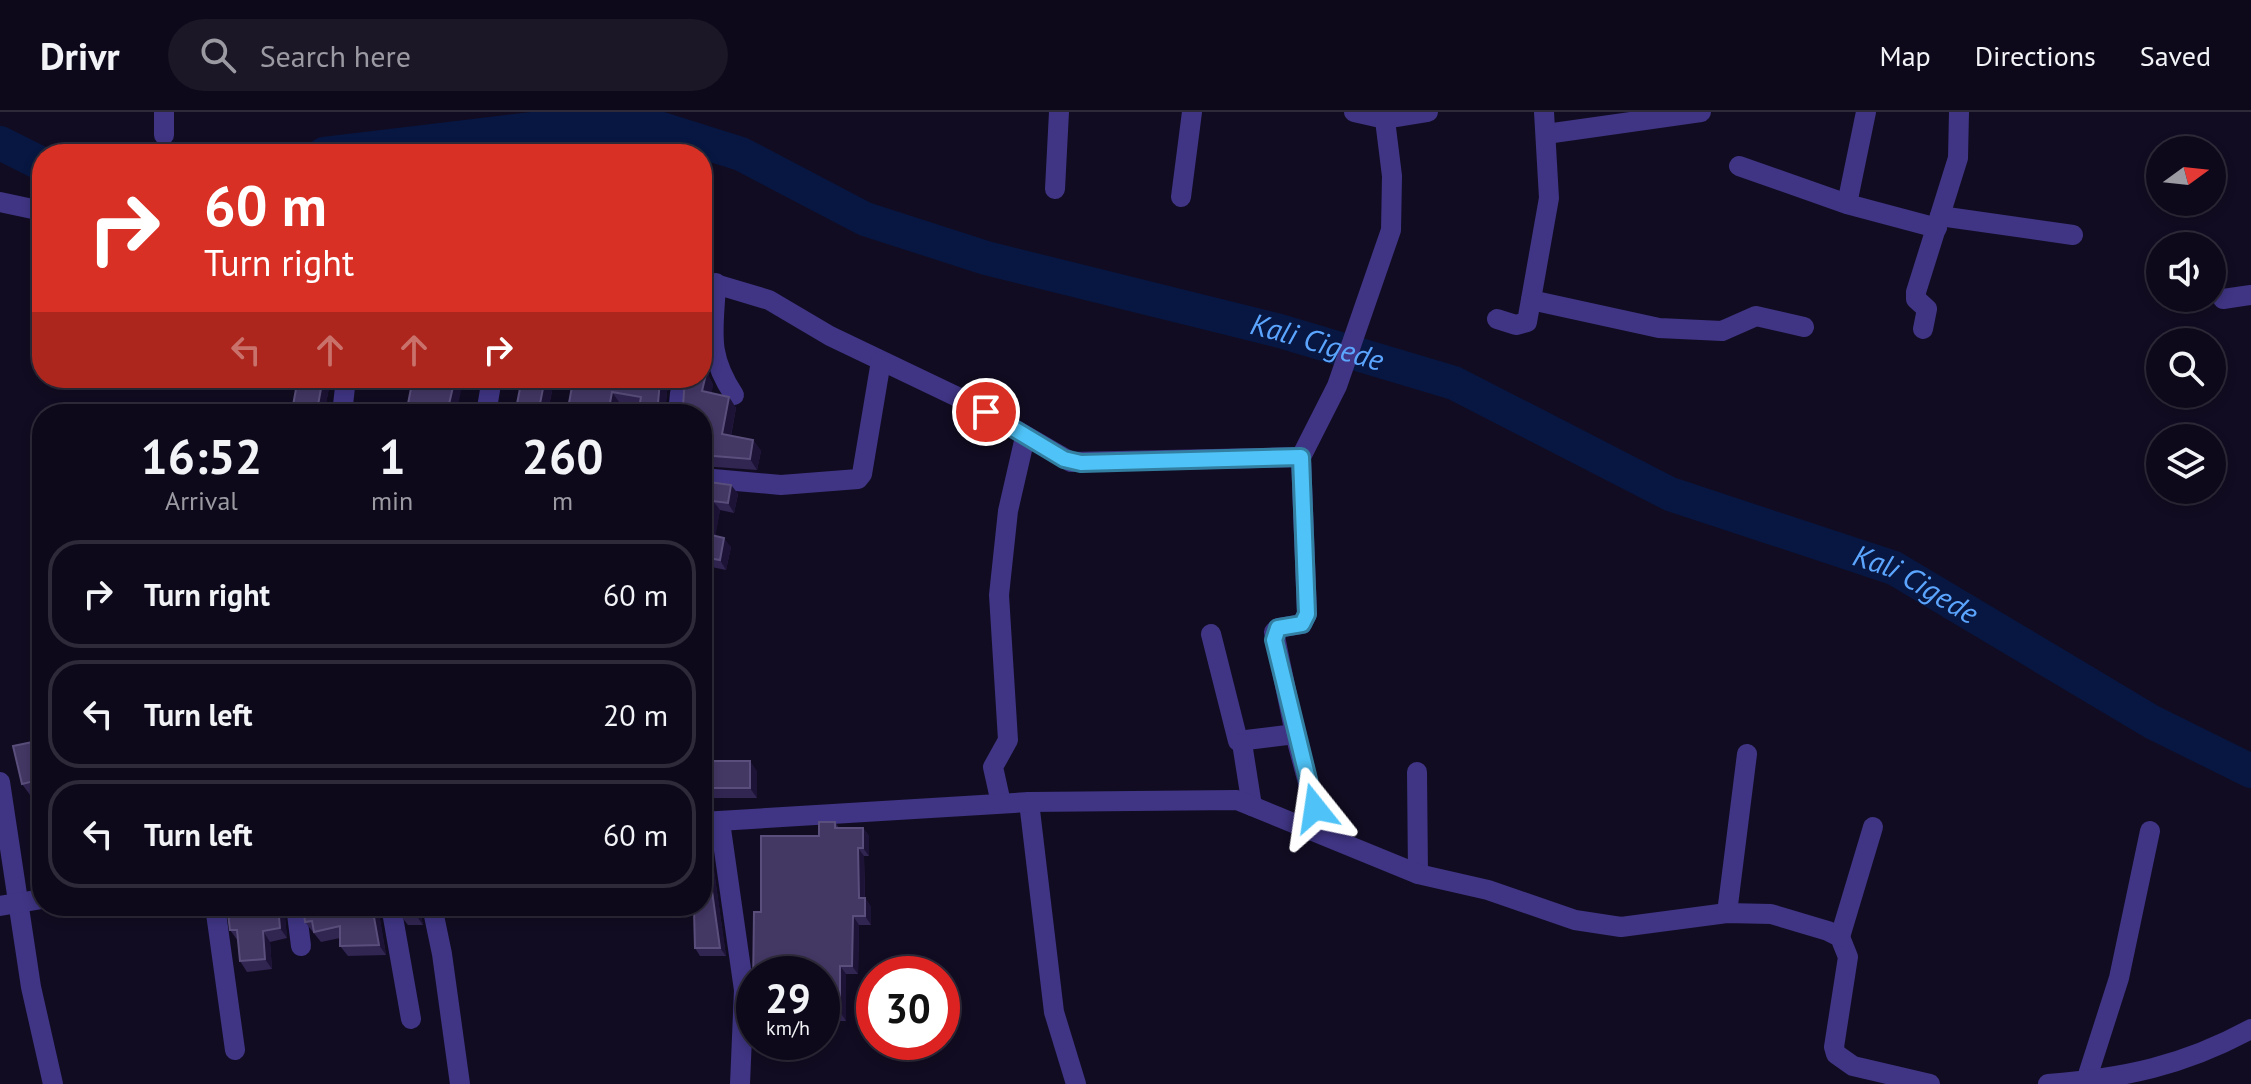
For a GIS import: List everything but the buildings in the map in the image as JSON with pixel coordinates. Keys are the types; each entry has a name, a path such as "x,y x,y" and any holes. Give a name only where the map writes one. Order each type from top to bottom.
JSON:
{"street":[{"path":"164,112 164,135"},
{"path":"1055,189 1059,112"},
{"path":"1181,197 1192,112"},
{"path":"1354,112 1384,115 1428,112"},
{"path":"1497,319 1524,325 1531,300 1549,198 1544,112"},
{"path":"1546,134 1701,112"},
{"path":"1847,204 1866,112"},
{"path":"1923,329 1927,309 1916,299 1916,292 1958,158 1959,112"},
{"path":"1321,832 1274,640 1278,628 1302,624 1307,614 1301,457 1337,386 1391,230 1392,176 1384,115"},
{"path":"1739,166 1847,204 1938,222 2073,235"},
{"path":"0,202 32,209"},
{"path":"712,282 769,300 881,361 968,402 1064,459 1081,463 1301,457"},
{"path":"2226,299 2251,295"},
{"path":"1531,300 1659,328 1722,331 1756,316 1804,327"},
{"path":"712,334 713,351 720,373 734,395"},
{"path":"712,479 781,485 858,479 862,474 881,361"},
{"path":"679,404 680,393"},
{"path":"1001,803 993,767 1008,740 1000,585 1008,511 1025,437"},
{"path":"1211,634 1236,737 1242,743 1252,806"},
{"path":"1242,743 1295,734"},
{"path":"1727,913 1747,754"},
{"path":"1417,772 1418,874"},
{"path":"0,782 10,905 53,1084"},
{"path":"712,822 1001,803 1222,798 1321,832 1418,874 1488,890 1600,926 1651,925 1727,913 1771,914 1840,937 1846,947 1848,968 1834,1047 1836,1054 1853,1066 1930,1084"},
{"path":"1029,802 1054,1012 1076,1084"},
{"path":"712,827 744,990 740,1084"},
{"path":"1840,937 1873,827"},
{"path":"2086,1081 2119,978 2150,831"},
{"path":"10,905 32,901"},
{"path":"216,916 235,1050"},
{"path":"297,916 301,946"},
{"path":"393,916 411,1019"},
{"path":"434,916 460,1084"},
{"path":"2048,1084 2119,1078 2171,1063 2251,1029"}],"waterway":[{"name":"Kali Cigede","path":"407,144 565,125 649,125 709,144"},
{"name":"Kali Cigede","path":"0,143 32,159"},
{"name":"Kali Cigede","path":"712,145 741,154 865,219 986,258 1280,331 1454,383 1670,494 1894,568 2152,722 2251,771"}],"route":[{"path":"986,412 1071,462 1301,457 1307,614 1302,624 1278,628 1274,632 1274,640 1315,808"}]}
